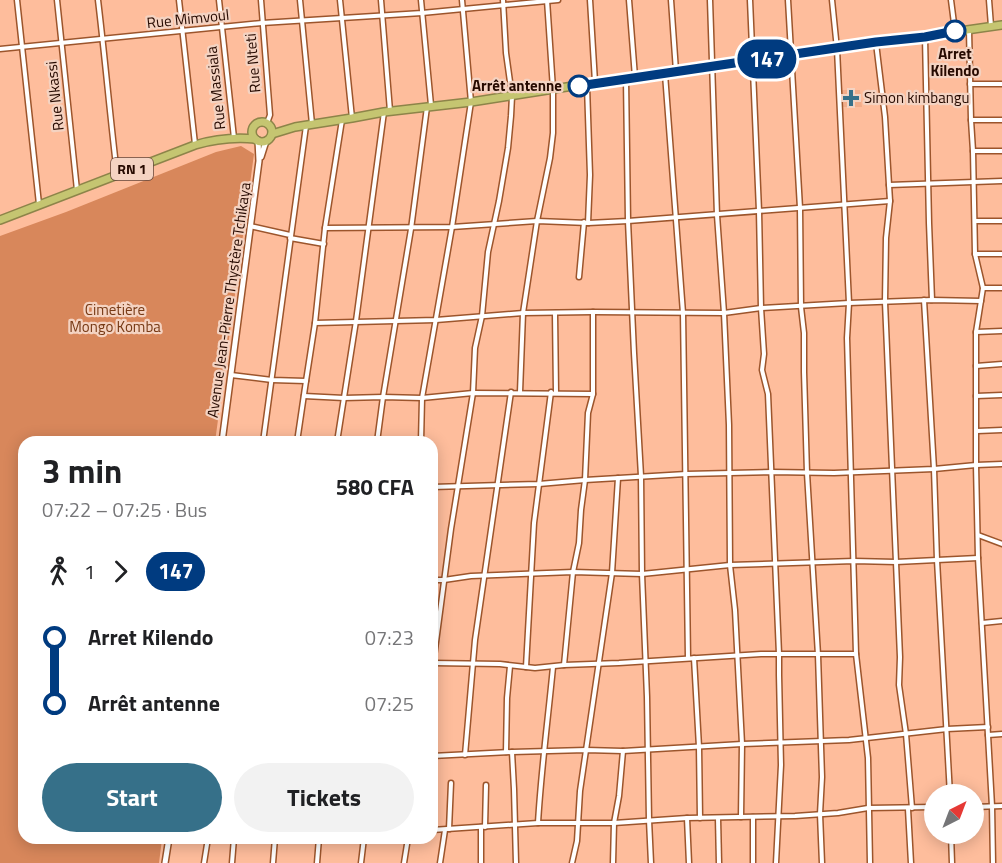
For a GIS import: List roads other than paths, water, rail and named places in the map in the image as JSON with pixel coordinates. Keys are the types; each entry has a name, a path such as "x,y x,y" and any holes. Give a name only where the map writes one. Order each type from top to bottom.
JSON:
{"highway":[{"path":"295,126 259,122 252,132 256,140 266,141 272,134 295,126 387,111 587,86 595,83 1002,25"},
{"path":"268,124 272,134"},
{"name":"RN 1","path":"235,137 255,126"},
{"name":"RN 1","path":"0,220 211,140 235,137 256,140"}],"street":[{"path":"17,0 39,205"},
{"name":"Rue Nkassi","path":"57,0 77,190"},
{"path":"98,0 118,174"},
{"path":"179,0 195,145"},
{"name":"Rue Massiala","path":"219,0 235,137"},
{"name":"Rue Nteti","path":"261,0 270,115 268,124"},
{"path":"264,436 290,236 309,124 300,0"},
{"path":"340,0 352,118"},
{"path":"338,436 356,321 367,229 387,111 381,0"},
{"path":"378,436 429,106 421,0"},
{"path":"421,436 422,398 471,102 462,0"},
{"name":"Rue Mimvoul","path":"0,49 262,23 463,10 503,3 558,0"},
{"path":"590,0 595,83"},
{"path":"629,0 635,78"},
{"path":"671,0 676,72"},
{"path":"710,0 717,215 729,425 730,565 742,744 741,817"},
{"path":"750,0 764,354 762,370 768,394 780,654 780,793 776,863"},
{"path":"788,0 800,208 807,473 818,655 822,863"},
{"path":"832,0 837,49 849,303 850,472 856,654 868,758 870,863"},
{"path":"951,0 955,31"},
{"path":"989,0 991,26"},
{"path":"520,392 523,313 553,133 553,89 547,1"},
{"path":"438,625 473,393 475,348 482,316 488,252 508,148 512,96 506,53 503,3"},
{"path":"969,30 975,254 983,288 976,332 976,465 978,558 992,806 993,863"},
{"path":"925,37 932,300"},
{"path":"876,42 885,117 890,201 886,238 885,302 900,657 899,685 906,734 911,863"},
{"path":"665,74 683,313 688,658"},
{"path":"626,79 628,222 641,476 651,863"},
{"path":"970,84 1002,84"},
{"path":"579,277 590,175 587,86"},
{"path":"298,436 315,323 325,228 342,120"},
{"path":"971,120 1002,120"},
{"name":"Avenue Jean-Pierre Thystère Tchikaya","path":"256,140 259,161"},
{"name":"Avenue Jean-Pierre Thystère Tchikaya","path":"223,436 259,161 266,141"},
{"path":"973,151 1002,151"},
{"path":"889,185 1002,181"},
{"path":"325,228 411,229 537,221 628,222 890,201"},
{"path":"975,221 1002,221"},
{"path":"250,226 324,244"},
{"path":"975,254 1002,254"},
{"path":"983,288 1002,288"},
{"path":"924,300 950,784"},
{"path":"315,323 436,320 523,313 724,313 761,308 849,303 924,300 981,301"},
{"path":"564,665 585,480 588,412 593,394 593,312"},
{"path":"526,667 539,484 553,393 555,313"},
{"path":"976,332 1002,331"},
{"path":"976,366 1002,364"},
{"path":"231,375 306,381"},
{"path":"304,396 422,398 511,392 593,394"},
{"path":"465,755 475,640 511,392"},
{"path":"976,396 1002,395"},
{"path":"977,431 1002,430"},
{"path":"438,487 539,484 686,474 850,472 1002,464"},
{"path":"572,863 577,841 580,791 612,573 618,478"},
{"path":"978,535 1002,544"},
{"path":"438,580 485,575 573,572 642,574 730,565 978,558"},
{"path":"982,622 1002,621"},
{"path":"438,663 553,667 737,655 856,654"},
{"path":"694,658 700,818"},
{"path":"506,752 510,666"},
{"path":"538,823 540,780 553,667"},
{"path":"438,756 506,752 623,751 820,741 988,727"},
{"path":"988,735 1002,734"},
{"path":"613,863 614,823 623,751"},
{"path":"512,752 516,863"},
{"path":"440,863 447,830 452,783"},
{"path":"481,863 486,786"},
{"path":"984,806 1002,806"},
{"path":"438,830 515,824 614,823 687,818 820,814 868,808 924,807"},
{"path":"753,817 753,863"},
{"path":"687,818 689,863"},
{"path":"717,818 719,863"},
{"path":"165,863 168,844"},
{"path":"204,863 207,844"},
{"path":"232,863 234,844"},
{"path":"273,863 275,844"},
{"path":"317,863 319,844"},
{"path":"360,863 363,844"},
{"path":"404,863 407,844"},
{"path":"951,844 952,863"}],"place":[{"name":"Arret Kilendo","path":"955,31"},
{"name":"Arrêt antenne","path":"579,86"},
{"name":"Simon kimbangu","path":"851,98"}],"park label":[{"name":"Cimetière Mongo Komba","path":"115,318"}]}
